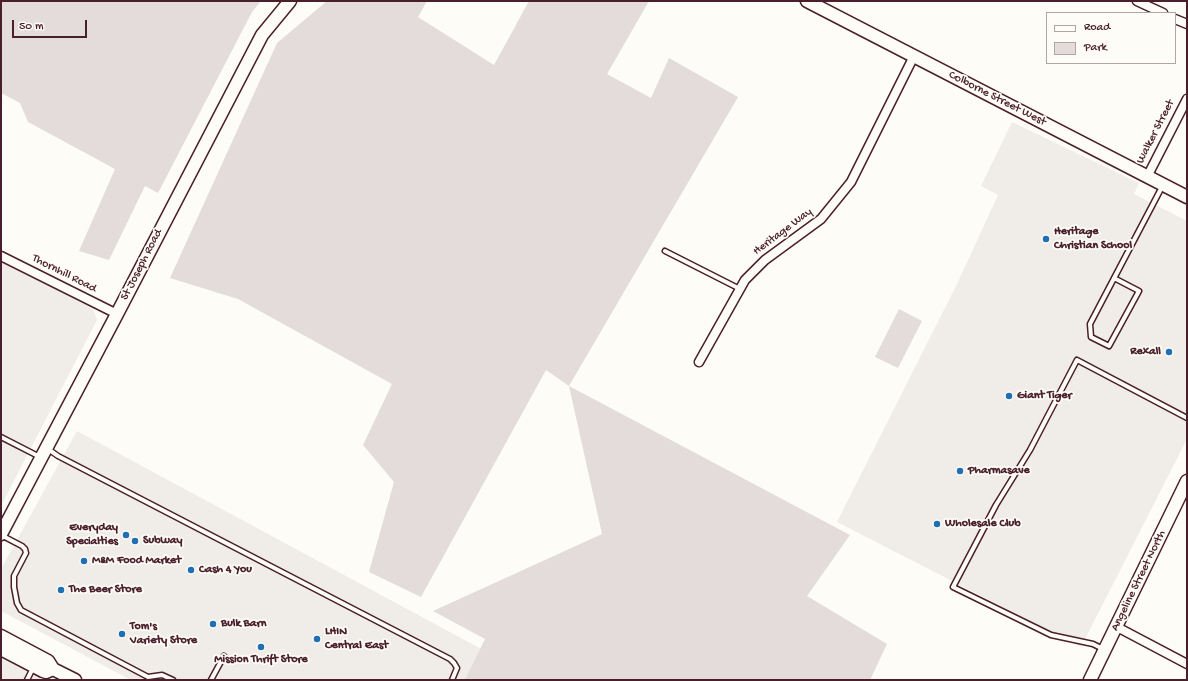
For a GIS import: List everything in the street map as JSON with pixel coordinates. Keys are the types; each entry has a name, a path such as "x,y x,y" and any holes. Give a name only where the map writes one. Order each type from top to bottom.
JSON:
{"street":[{"name":"St Joseph Road","path":"1,534 262,35 290,1"},
{"name":"Colborne Street West","path":"807,1 1187,197"},
{"path":"1137,1 1161,12"},
{"path":"1176,18 1187,24"},
{"name":"Heritage Way","path":"699,362 745,280 765,260 821,219 851,182 914,56"},
{"name":"Walker Street","path":"1147,177 1187,99"},
{"name":"Thornhill Road","path":"1,256 117,314"},
{"name":"Angeline Street North","path":"1090,680 1187,481"},
{"path":"1116,627 1187,664"},
{"path":"1,636 48,661 53,669 75,680"},
{"path":"1,649 46,672 53,669"}],"lane":[{"path":"1114,278 1139,291 1109,346 1090,337 1090,324 1114,278 1163,185"},
{"path":"665,251 740,289"},
{"path":"1105,650 1093,644 1051,635 953,587 996,505 1030,450 1077,360 1187,418"},
{"path":"1,437 58,456 450,659 457,668 452,680"},
{"path":"1,534 25,549 26,553 14,576 14,587 17,603 21,610 148,677 162,675 173,680"},
{"path":"211,680 224,656"},
{"path":"27,680 34,666"}],"shaded area":[{"path":"1012,122 1139,183 1134,194 1187,221 1187,439 1081,647 837,522 958,282 998,195 981,186"},
{"path":"1,260 93,309 97,320 1,506"},
{"path":"77,431 485,651 469,680 131,680 1,611 1,569"},
{"path":"1,657 45,680 1,680"}],"green space":[{"path":"1,1 261,1 252,12 158,193 145,186 109,260 79,251 115,169 28,122 20,103 1,93"},
{"path":"327,1 427,1 418,17 494,65 529,1 649,1 607,74 651,98 669,58 738,97 569,386 546,370 421,597 369,572 394,482 363,445 392,384 238,299 170,278 277,43"},
{"path":"899,309 922,321 898,368 875,357"},
{"path":"569,386 850,535 807,596 887,644 870,680 465,680 485,639 433,611 602,534"}],"place":[{"name":"Heritage Christian School","path":"1046,239"},
{"name":"Rexall","path":"1169,352"},
{"name":"Giant Tiger","path":"1009,396"},
{"name":"Pharmasave","path":"960,471"},
{"name":"Wholesale Club","path":"937,524"},
{"name":"Everyday Specialties","path":"126,535"},
{"name":"Subway","path":"135,541"},
{"name":"M&M Food Market","path":"84,561"},
{"name":"Cash 4 You","path":"191,570"},
{"name":"The Beer Store","path":"61,590"},
{"name":"Bulk Barn","path":"213,624"},
{"name":"Tom's Variety Store","path":"122,634"},
{"name":"LHIN Central East","path":"317,639"},
{"name":"Mission Thrift Store","path":"261,647"}]}
